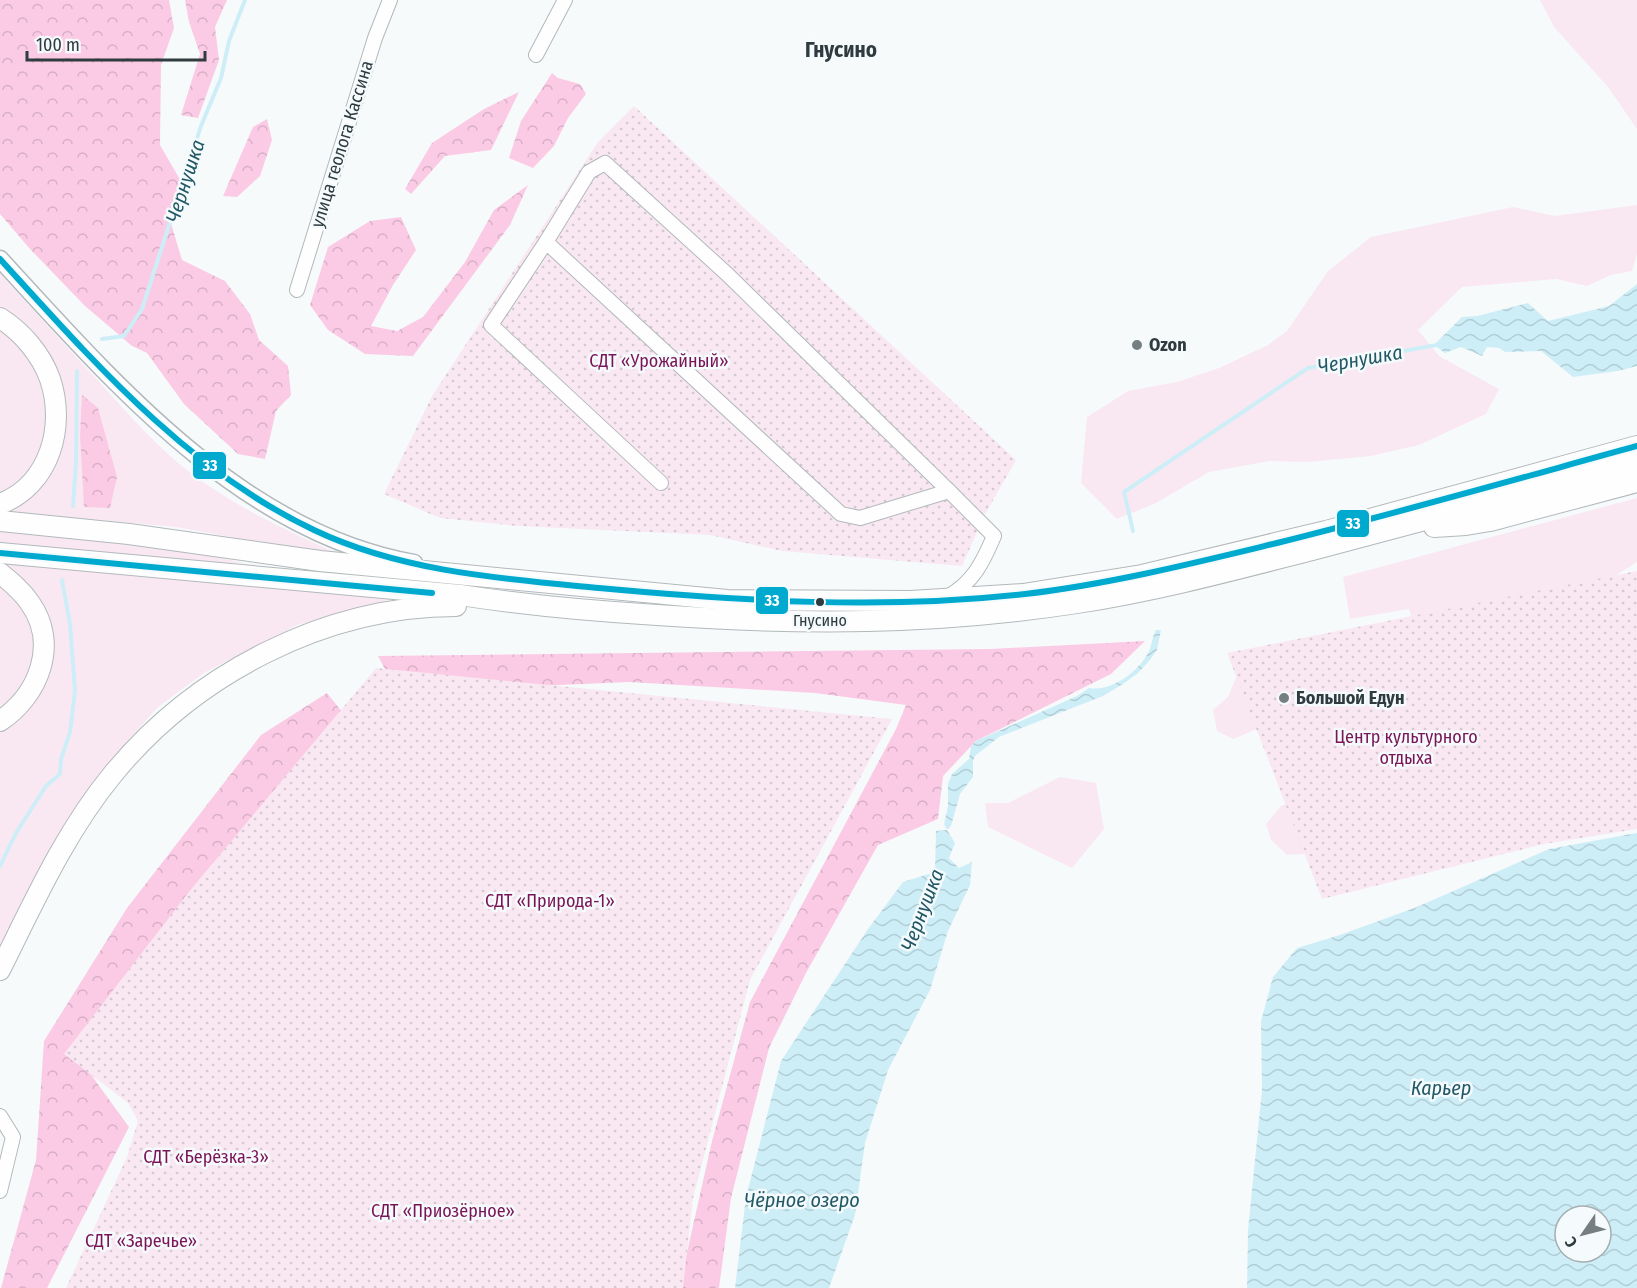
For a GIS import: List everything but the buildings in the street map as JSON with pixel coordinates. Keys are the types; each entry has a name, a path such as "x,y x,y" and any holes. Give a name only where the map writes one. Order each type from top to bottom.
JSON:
{"highway":[{"path":"0,318 22,336 41,362 49,377 55,398 56,423 51,448 42,469 28,487 0,504"},
{"path":"0,521 129,534 320,561 727,600 848,602 943,600 1023,594 1142,575 1326,531 1637,446"},
{"path":"0,553 460,595 519,604 730,621 795,623 904,621 991,615 1146,591 1221,574 1637,463"},
{"path":"1378,533 1479,523 1637,482"},
{"path":"0,573 20,590 36,613 44,650 43,661 33,686 13,711 0,720"},
{"path":"0,970 66,842 106,782 159,726 214,682 278,646 346,622 395,611 436,606 519,604"}],"main road":[{"path":"0,259 102,367 174,437 228,480 256,498 312,529 371,552 409,562 519,581"}],"street":[{"name":"улица геолога Кассина","path":"297,290 375,38 390,0"},
{"path":"536,55 565,0"},
{"path":"661,483 491,325 589,172 605,163 727,274 994,536 981,565 969,582 943,600"},
{"path":"546,242 841,514 860,518 949,491"},
{"path":"0,1116 13,1137 0,1191"}],"green space":[{"path":"0,0 169,0 174,28 161,65 160,145 182,183 170,220 182,260 225,281 250,314 259,340 288,366 291,395 276,411 265,459 238,454 184,404 147,353 132,346 85,306 0,214"},
{"path":"185,0 227,0 215,27 219,60 198,118 181,115 200,54 189,22"},
{"path":"1540,0 1637,0 1637,129 1608,87 1554,27"},
{"path":"552,73 558,78 580,84 586,94 568,118 554,146 533,168 509,158 521,121"},
{"path":"519,92 491,150 445,156 411,194 405,189 432,143 484,109"},
{"name":"СДТ «Урожайный»","path":"634,106 1016,460 984,516 962,566 782,551 710,535 517,526 440,518 384,494 432,396 598,142"},
{"path":"267,119 272,140 260,176 237,197 223,196 253,127"},
{"path":"528,185 510,225 413,356 365,354 328,330 310,305 328,247 370,221 401,217 416,250 393,285 371,326 397,331 423,317 465,262 494,210"},
{"path":"1637,205 1637,254 1632,271 1611,275 1587,286 1556,279 1462,287 1418,330 1439,356 1499,389 1486,414 1419,445 1371,456 1307,462 1270,461 1209,472 1156,503 1117,519 1081,483 1087,417 1128,391 1177,382 1219,368 1268,345 1287,331 1328,271 1371,237 1513,207 1555,216"},
{"path":"0,274 156,443 192,474 248,510 348,558 176,527 0,511 30,493 62,397 0,310"},
{"path":"0,327 6,330 36,365 50,411 43,449 22,482 0,495"},
{"path":"82,395 98,408 117,477 110,508 84,507 80,435"},
{"path":"1637,498 1637,562 1594,589 1423,654 1409,609 1350,619 1343,577"},
{"path":"0,527 165,547 245,563 169,562 0,546"},
{"path":"0,560 392,599 297,625 204,673 158,707 90,786 58,835 0,949 0,730 52,656 0,566"},
{"name":"Центр культурного отдыха","path":"1637,571 1637,829 1544,844 1322,899 1227,653"},
{"path":"0,580 27,607 38,645 27,683 0,712"},
{"path":"1145,641 1111,674 976,741 943,776 938,819 878,845 806,973 769,1048 731,1198 719,1288 679,1288 712,1141 750,1002 896,729 906,705 815,693 629,682 397,692 378,656 990,649"},
{"path":"1292,641 1297,656 1264,686 1271,719 1337,707 1380,740 1371,814 1355,827 1321,842 1304,854 1287,855 1271,840 1266,824 1281,806 1306,795 1303,757 1262,727 1233,739 1217,731 1213,710 1228,697 1236,678 1259,665"},
{"name":"СДТ «Природа-1»","path":"376,668 892,719 750,980 693,1198 683,1288 66,1288 127,1157 138,1121 128,1103 64,1054 188,893"},
{"path":"327,693 343,713 99,1024 92,1076 129,1127 47,1288 1,1288 36,1160 44,1041 127,908 261,735"},
{"path":"1060,777 1096,783 1104,829 1072,868 988,827 985,803 1008,803"}],"water":[{"path":"1637,284 1637,366 1573,377 1541,351 1505,352 1499,348 1487,347 1482,356 1461,347 1445,353 1434,345 1462,317 1477,316 1528,303 1548,321 1609,306"},
{"path":"1156,630 1161,630 1157,650 1138,673 1123,684 1103,696 999,737 975,756 973,777 960,794 951,826 947,830 944,824 948,806 948,784 952,774 969,759 971,746 976,741 1077,696 1089,688 1115,684 1138,667 1149,650"},
{"name":"Чёрное озеро","path":"947,830 955,843 949,858 959,868 972,862 970,885 948,931 930,990 888,1070 865,1143 855,1215 829,1288 735,1288 746,1197 781,1061 868,929 903,882 935,872 936,831"},
{"name":"Карьер","path":"1637,833 1637,1288 1247,1288 1248,1230 1262,1090 1261,1021 1273,977 1297,948 1417,907 1549,849"}],"waterway":[{"name":"Чернушка","path":"102,339 124,336 142,309 201,126 221,78 229,41 245,0"},
{"name":"Чернушка","path":"1133,531 1124,492 1308,368 1437,345"},
{"path":"73,506 77,371"},
{"path":"0,866 16,833 46,786 60,774 61,759 70,732 75,691 70,624 62,580"}],"transit line":[{"name":"33","path":"0,259 107,374 183,445 224,477 314,530 348,544 382,556 490,577 706,597 812,602 918,602 1025,594 1120,579 1277,543 1637,446"},
{"name":"33","path":"0,553 432,593"}],"place":[{"name":"Ozon","path":"1137,345"},
{"name":"Гнусино","path":"820,602"},
{"name":"Большой Едун","path":"1284,698"}],"district":[{"name":"Гнусино","path":"841,50"}],"park label":[{"name":"СДТ «Берёзка-3»","path":"206,1157"},
{"name":"СДТ «Приозёрное»","path":"443,1211"},
{"name":"СДТ «Заречье»","path":"141,1241"}]}
